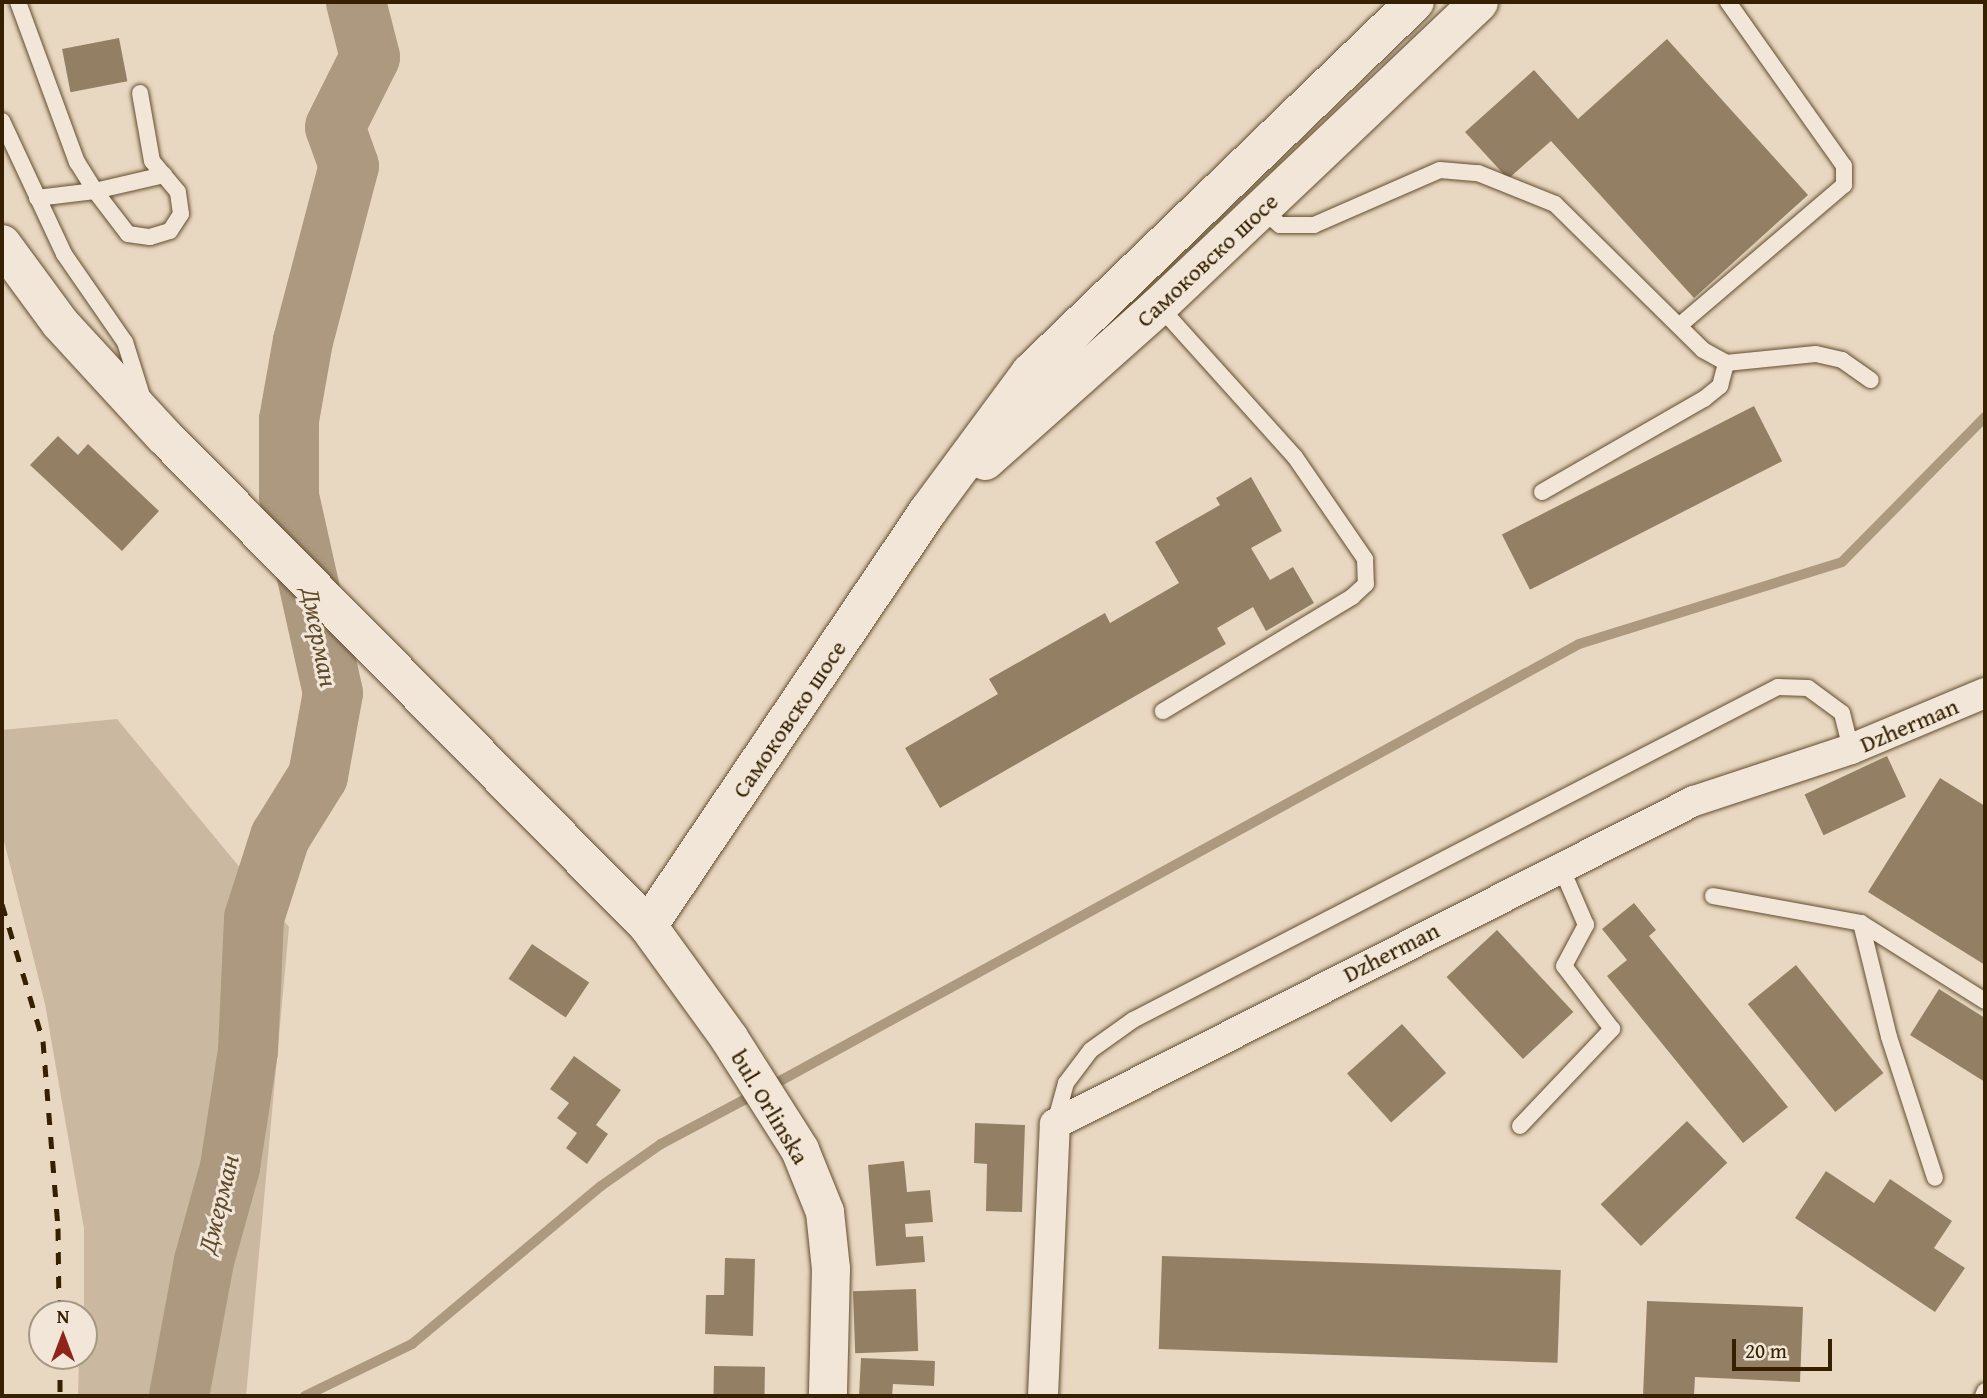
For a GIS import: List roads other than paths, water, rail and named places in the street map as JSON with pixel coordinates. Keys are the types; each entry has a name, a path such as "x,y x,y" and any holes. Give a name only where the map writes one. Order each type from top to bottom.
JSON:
{"main road":[{"name":"Самоковско шосе","path":"648,926 928,511 1031,372 1415,2"},
{"name":"Самоковско шосе","path":"928,511 1159,306 1479,2"},
{"name":"bul. Orlinska","path":"2,244 60,323 157,428 441,720 648,926 729,1038 800,1150 826,1223 831,1269 828,1396"}],"street":[{"name":"Dzherman","path":"1055,1124 1560,865 1694,801 1852,750 1985,694"},
{"path":"1043,1396 1055,1124"}],"lane":[{"path":"18,2 77,162 128,234 150,237 170,231 181,214 178,192 152,161 140,93"},
{"path":"1681,325 1844,185 1844,166 1728,2"},
{"path":"2,121 64,254 125,342 157,428"},
{"path":"1261,209 1280,225 1314,225 1440,170 1478,173 1555,204 1681,325 1703,350 1726,363 1816,354 1842,360 1871,380"},
{"path":"37,198 95,191 164,175"},
{"path":"1159,306 1295,457 1365,559 1366,584 1352,597 1163,711"},
{"path":"1542,492 1704,399 1720,386 1726,363"},
{"path":"1055,1124 1066,1083 1074,1072 1091,1050 1133,1020 1767,692 1778,687 1808,688 1842,713 1852,750"},
{"path":"1520,1126 1612,1029 1564,966 1586,925 1560,865"},
{"path":"1713,896 1861,923 1985,1001"},
{"path":"1861,923 1889,1037 1935,1178"},
{"path":"1983,1396 1985,1391"}],"waterway":[{"name":"Джерман","path":"179,1396 204,1261 230,1167 248,1051 254,918 280,837 318,776 333,693 289,496 289,420 303,341 349,166 335,127 370,57 356,2"},
{"path":"769,1087 1579,644 1842,562 1985,417"},
{"path":"305,1396 412,1344 601,1186 661,1144 755,1094"}],"railway":[{"path":"2,904 43,1041 58,1228 59,1300"},
{"path":"60,1370 60,1396"}]}
